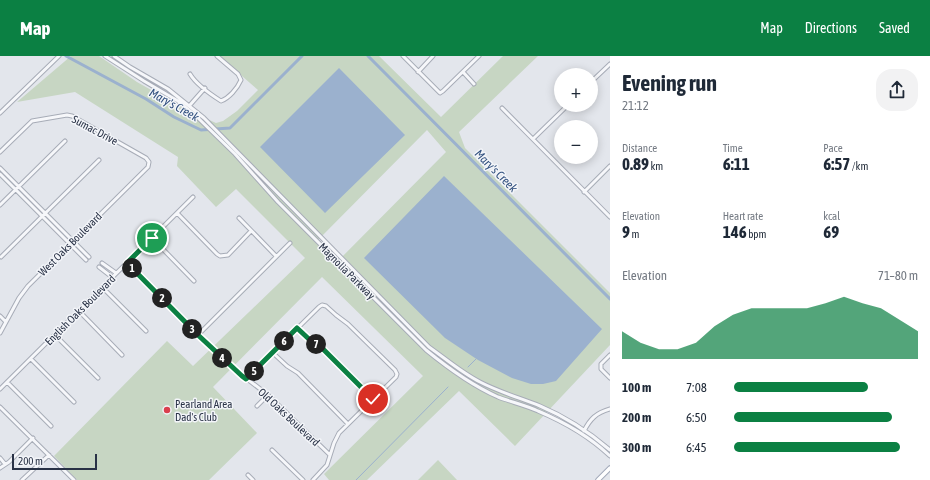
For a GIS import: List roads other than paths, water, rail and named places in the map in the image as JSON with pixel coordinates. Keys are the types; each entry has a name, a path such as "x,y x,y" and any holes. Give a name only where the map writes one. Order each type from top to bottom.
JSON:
{"main road":[{"path":"598,480 610,468"}],"street":[{"path":"0,113 59,56"},
{"name":"Magnolia Parkway","path":"105,56 178,101 203,120"},
{"name":"Magnolia Parkway","path":"114,56 168,89 190,105 203,120 434,350 453,365 486,385 565,418 584,430 610,450"},
{"path":"190,74 221,101 226,99 239,85 241,80 238,74 217,56"},
{"path":"402,56 440,93 480,56"},
{"path":"418,72 434,56"},
{"path":"598,75 610,64"},
{"path":"463,72 474,84"},
{"path":"190,105 205,88"},
{"path":"502,108 610,217"},
{"path":"533,140 561,112"},
{"name":"Sumac Drive","path":"0,152 32,121 69,115 146,158 149,162"},
{"path":"0,205 65,141"},
{"name":"Magnolia Parkway","path":"228,144 278,202 431,354 449,369 498,397 537,410 561,422 582,435 610,456"},
{"path":"1,257 99,160"},
{"name":"West Oaks Boulevard","path":"0,334 25,289 148,167 149,162"},
{"path":"584,192 610,166"},
{"path":"0,168 89,257"},
{"path":"0,174 86,260"},
{"name":"English Oaks Boulevard","path":"0,389 193,197"},
{"path":"176,213 216,254 220,256 228,255 251,231"},
{"path":"239,218 276,256"},
{"path":"304,228 309,224"},
{"path":"152,238 194,281"},
{"path":"198,335 290,243"},
{"path":"342,266 346,262"},
{"path":"102,263 116,273"},
{"name":"Old Oaks Boulevard","path":"127,263 235,370 268,395 330,455"},
{"path":"99,267 112,277"},
{"path":"102,287 146,331"},
{"path":"246,379 319,307 325,305 348,324 395,370 397,375 336,438 327,465 313,480"},
{"path":"79,311 122,355"},
{"path":"0,316 6,322"},
{"path":"297,328 311,341 321,347 373,399"},
{"path":"55,335 98,378"},
{"path":"431,354 434,350"},
{"path":"273,353 286,366 298,374 348,424"},
{"path":"610,355 601,364 601,369 610,378"},
{"path":"31,359 74,402"},
{"path":"7,382 51,426"},
{"path":"483,389 486,385"},
{"path":"257,406 268,395"},
{"path":"0,406 74,480"},
{"path":"582,435 594,415 610,408"},
{"path":"0,468 9,462 32,438"},
{"path":"272,450 303,480"},
{"path":"22,480 49,455"},
{"path":"0,458 5,464"},
{"path":"248,475 253,480"}],"water":[{"path":"339,68 405,135 325,213 260,147"},
{"path":"444,176 602,329 556,381 543,384 531,384 512,378 478,360 445,338 364,258"}],"waterway":[{"name":"Mary's Creek","path":"66,56 146,99 174,117 201,130 230,128 302,56"},
{"name":"Mary's Creek","path":"368,56 610,299"},
{"path":"468,367 476,359"},
{"path":"356,480 448,387"}],"place":[{"name":"Pearland Area Dad's Club","path":"167,410"}]}
